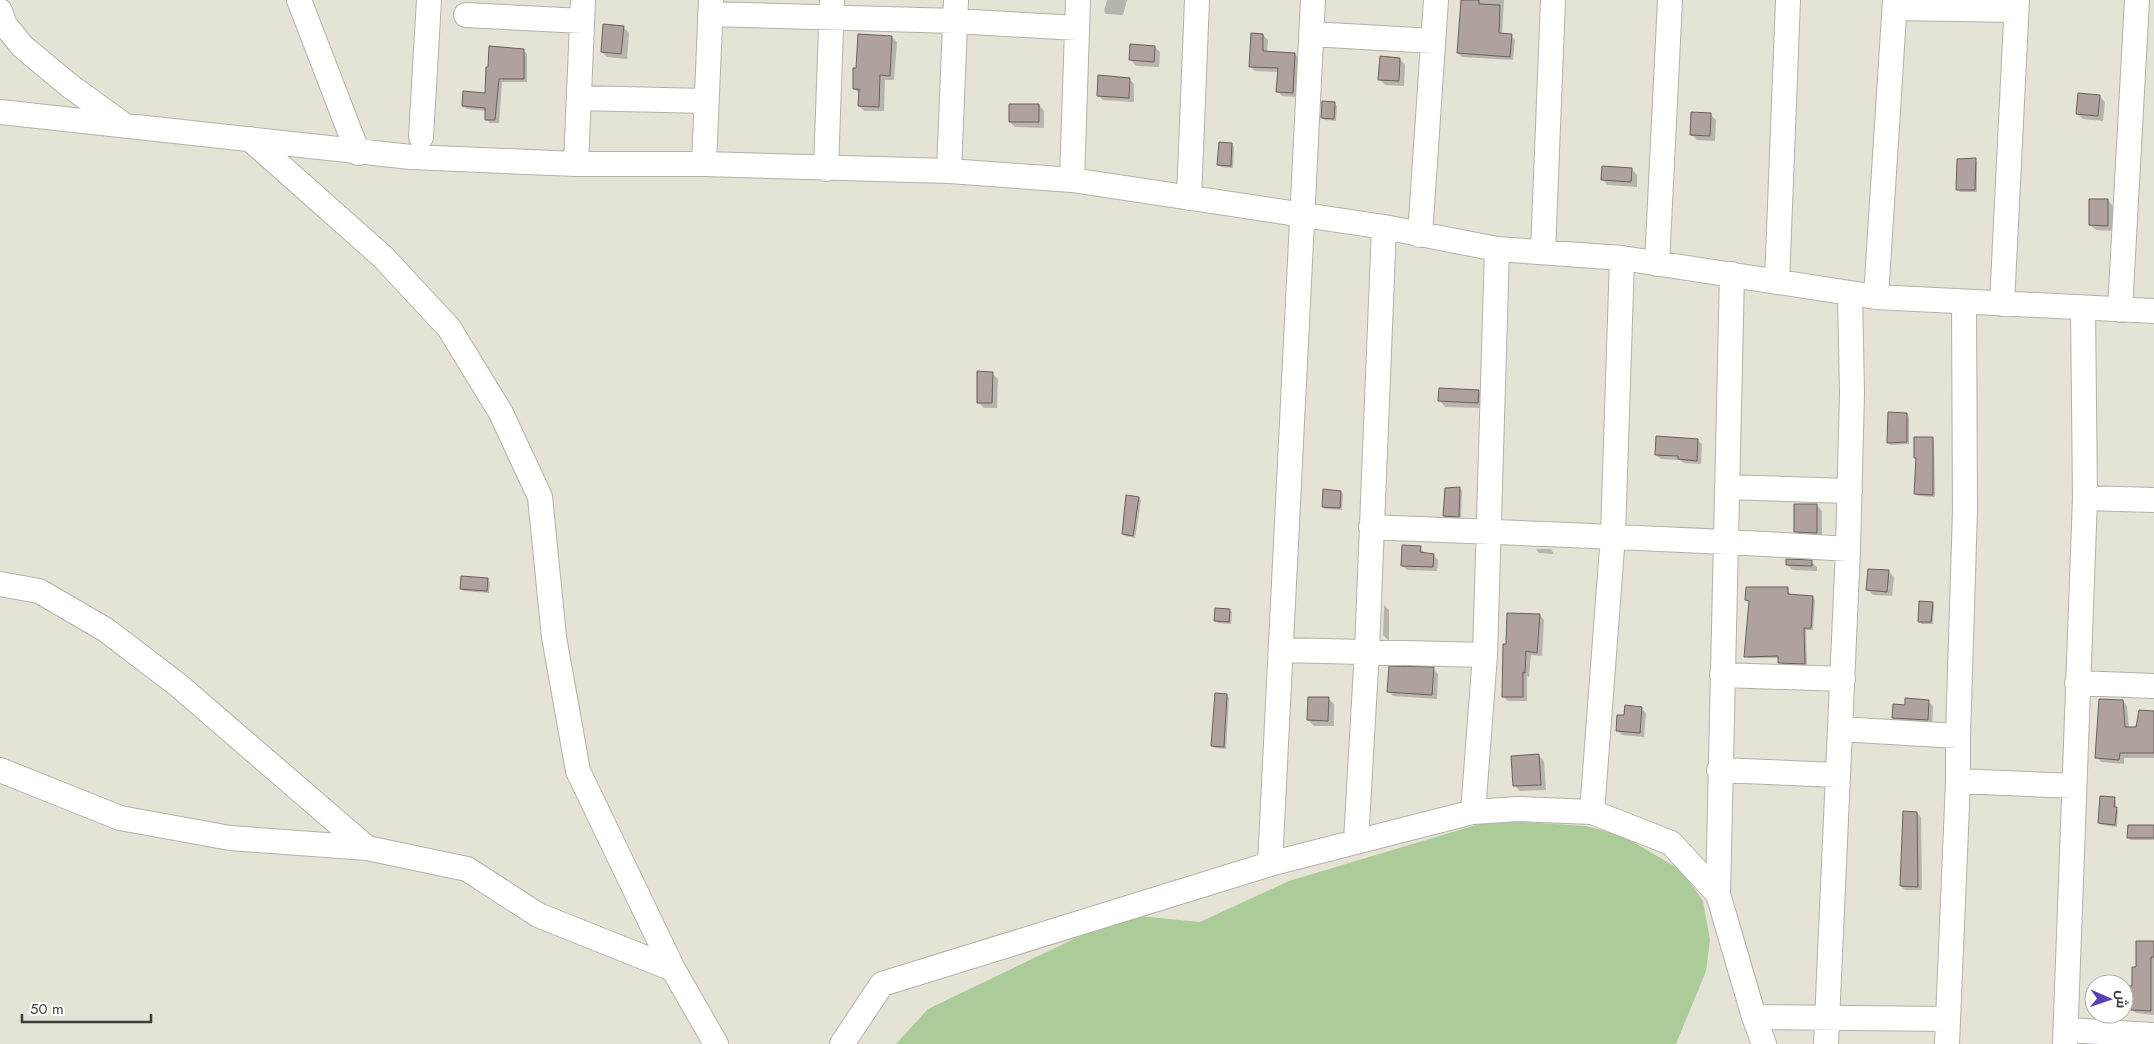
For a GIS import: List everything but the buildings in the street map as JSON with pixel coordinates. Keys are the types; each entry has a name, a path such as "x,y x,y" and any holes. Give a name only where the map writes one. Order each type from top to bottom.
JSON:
{"street":[{"path":"299,0 358,153"},
{"path":"421,137 429,0"},
{"path":"1072,180 1078,0"},
{"path":"1189,198 1197,0"},
{"path":"1270,864 1313,0"},
{"path":"1420,235 1436,0"},
{"path":"1543,252 1553,0"},
{"path":"1657,264 1670,0"},
{"path":"1777,282 1788,0"},
{"path":"1876,297 1895,4 2016,5 2002,304"},
{"path":"704,164 710,7 955,11 1078,28"},
{"path":"826,168 832,9"},
{"path":"466,15 583,10 576,164"},
{"path":"0,11 5,25 23,46 70,86 126,126"},
{"path":"949,171 955,11"},
{"path":"2120,310 2143,13"},
{"path":"1311,34 1433,41"},
{"path":"579,98 706,101"},
{"path":"0,112 250,139 358,153 411,157 576,164 704,164 949,171 1072,180 1384,227 1498,249 1622,258 1876,297 2154,311"},
{"path":"250,139 383,257 449,328 501,413 540,497 554,637 578,771 673,969 716,1044"},
{"path":"1356,841 1367,650 1384,227"},
{"path":"1473,812 1485,654 1498,249"},
{"path":"1592,812 1613,535 1622,258"},
{"path":"1732,274 1719,770 1718,894 1754,1018 1764,1044"},
{"path":"1826,1044 1850,491 1852,394 1850,293"},
{"path":"1947,1044 1958,781 1965,510 1964,302"},
{"path":"2083,308 2085,498 2073,786 2066,1037 2154,1035"},
{"path":"1727,488 1850,491"},
{"path":"2085,498 2154,500"},
{"path":"1371,527 1725,540 1848,549"},
{"path":"0,584 39,591 106,630 178,685 367,848"},
{"path":"1282,650 1367,650 1485,654"},
{"path":"1722,675 1843,679"},
{"path":"2077,683 2154,686"},
{"path":"1840,728 1958,736"},
{"path":"0,770 120,818 230,838 367,848 467,869 538,914 673,969"},
{"path":"1719,770 1837,775"},
{"path":"1958,781 2073,786"},
{"path":"842,1044 882,984 1270,864 1473,812 1518,809 1592,812 1671,843 1718,894"},
{"path":"1754,1018 1948,1019"}],"green space":[{"path":"1493,820 1586,826 1623,836 1681,870 1703,901 1710,940 1706,971 1676,1044 896,1044 928,1009 1086,933 1138,916 1200,922 1289,881"}]}
